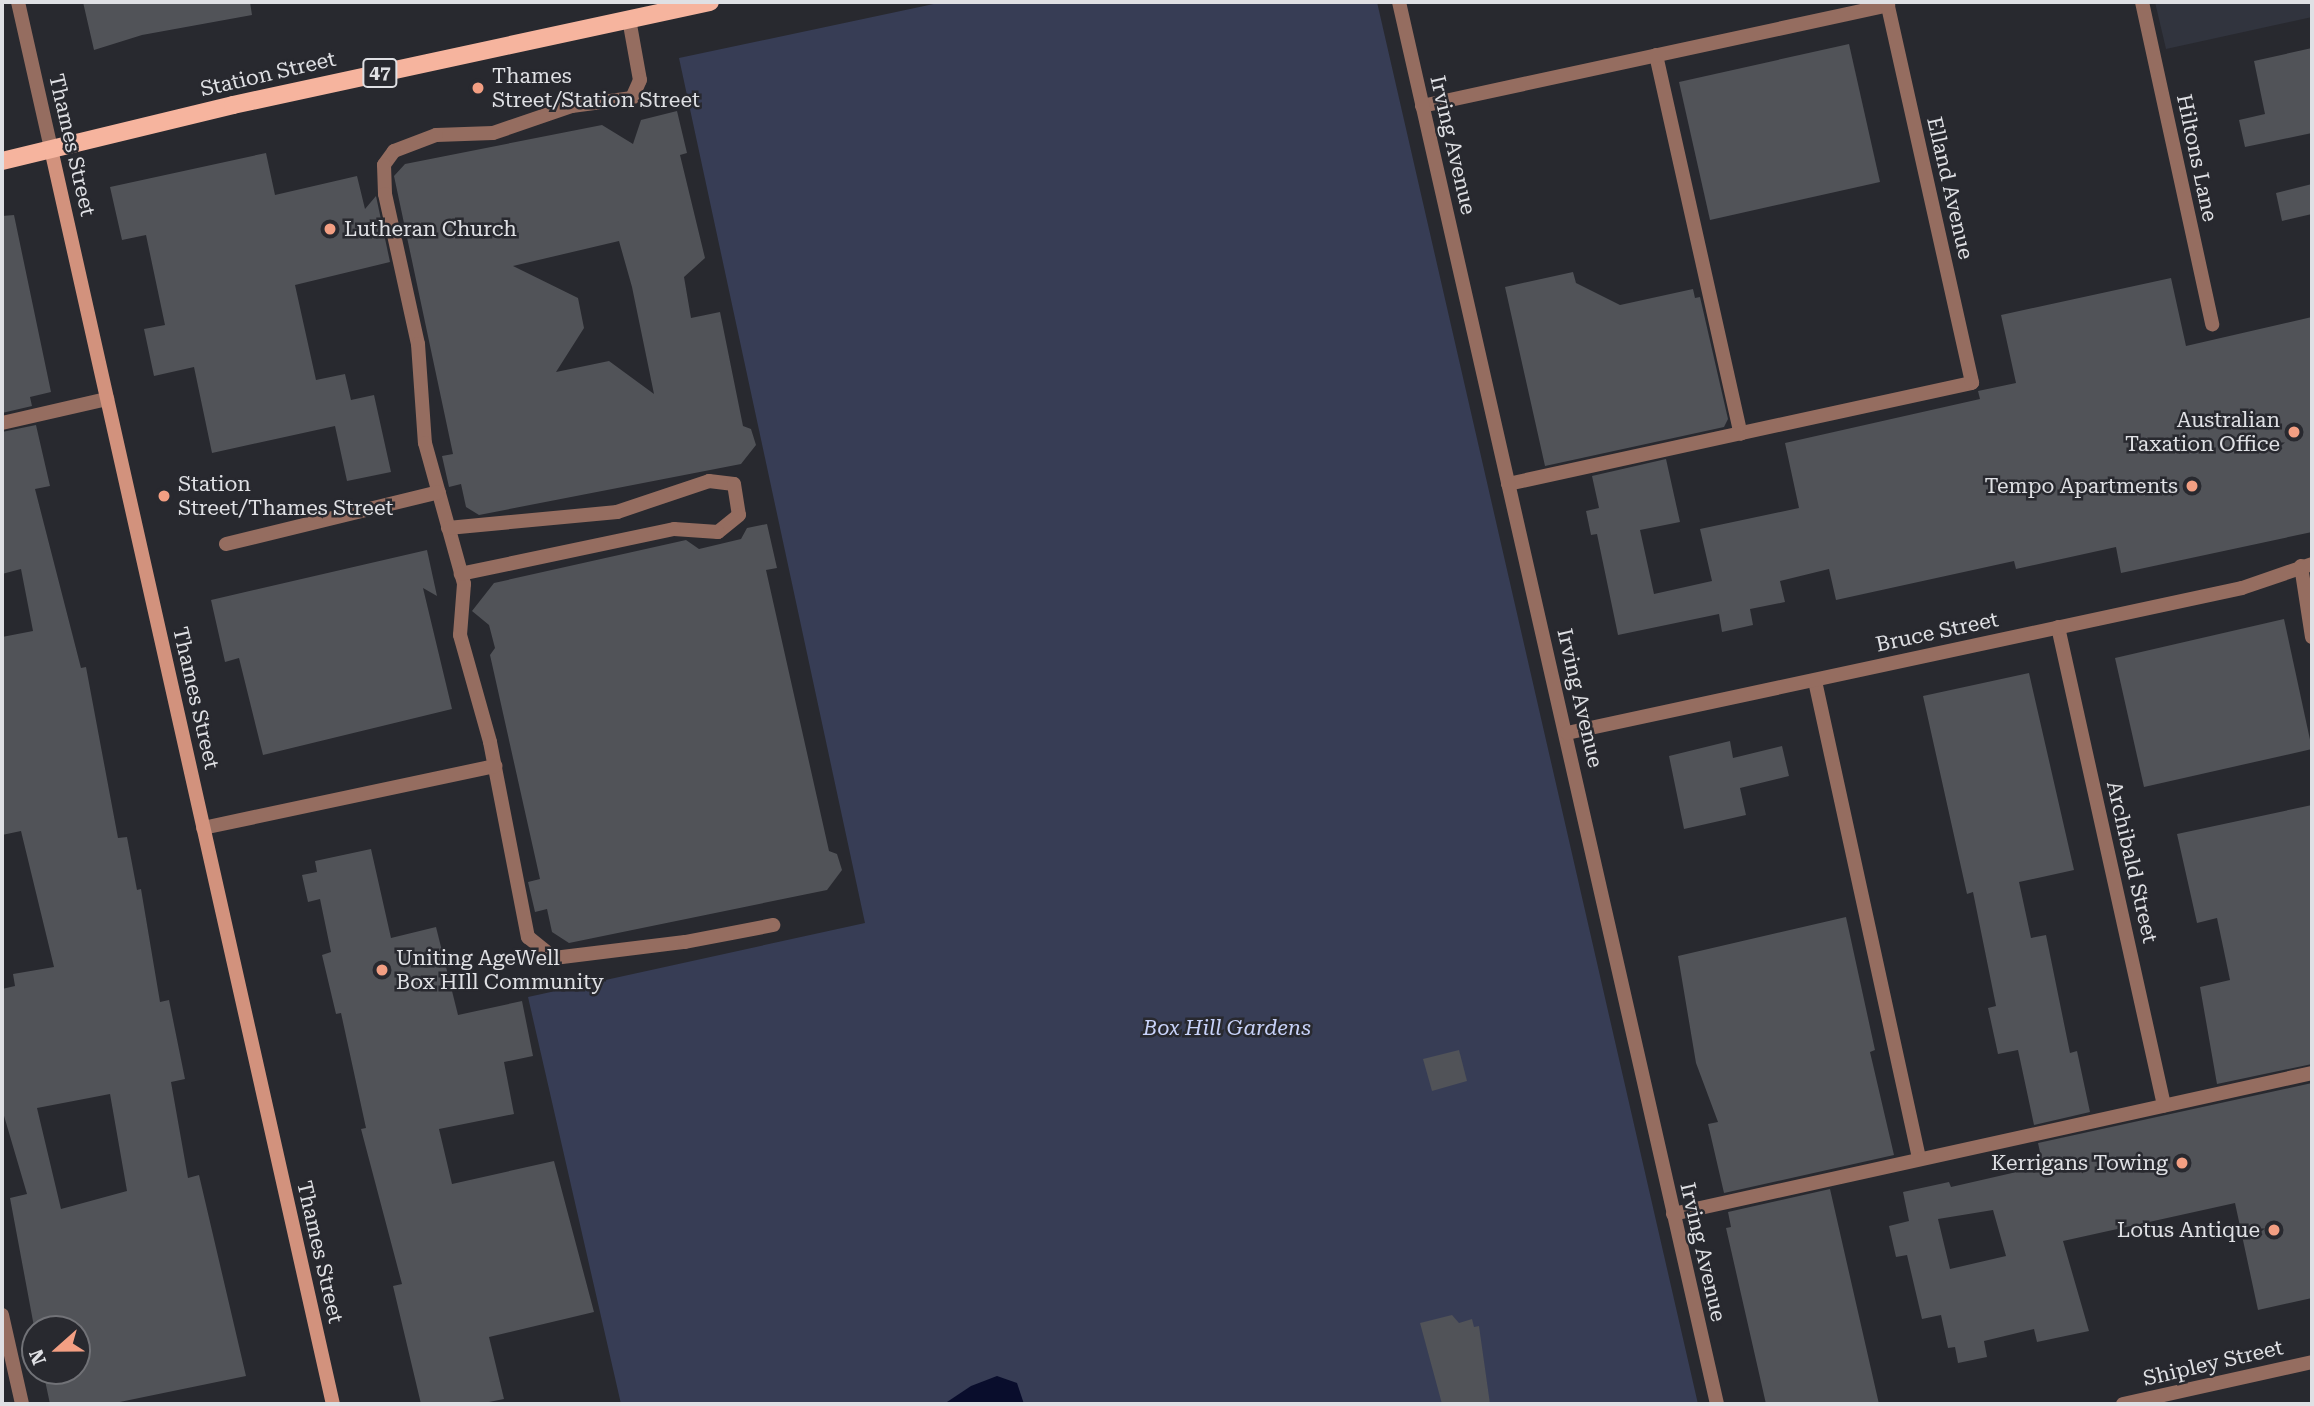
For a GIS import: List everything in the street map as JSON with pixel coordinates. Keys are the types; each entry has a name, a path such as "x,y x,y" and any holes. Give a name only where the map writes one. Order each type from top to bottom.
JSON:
{"main road":[{"name":"Station Street","path":"2,161 710,2"},
{"name":"Thames Street","path":"51,149 332,1404"}],"street":[{"name":"Thames Street","path":"18,2 51,149"},
{"name":"Irving Avenue","path":"1399,2 1567,733 1717,1404"},
{"name":"Hiltons Lane","path":"2141,2 2212,324"},
{"path":"1422,106 1887,4"},
{"name":"Elland Avenue","path":"1741,434 1972,383 1887,4"},
{"path":"629,19 640,80 632,98 572,106 493,133 436,135 394,151 384,166 385,194 418,344 425,443 461,574 460,635 495,766 528,937 554,958 685,942 773,925"},
{"path":"1508,484 1741,434 1656,55"},
{"path":"2,423 107,399"},
{"path":"448,528 617,512 709,481 734,484 739,515 718,532 674,529 461,574"},
{"path":"226,544 439,492"},
{"path":"2307,565 2312,637"},
{"name":"Bruce Street","path":"1567,733 2058,627 2259,581 2307,565"},
{"name":"Archibald Street","path":"2058,627 2164,1105"},
{"path":"1815,681 1919,1158"},
{"path":"203,828 495,766"},
{"path":"1673,1214 2312,1073"},
{"path":"2,1315 22,1404"},
{"name":"Shipley Street","path":"2123,1404 2312,1362"}],"shaded area":[{"path":"2155,2 2312,2 2312,17 2166,49"},
{"path":"997,1376 1017,1383 1024,1404 944,1404 971,1386"}],"green space":[{"name":"Box Hill Gardens","path":"943,2 1377,2 1698,1404 621,1404 528,997 865,923 679,58"}],"building":[{"path":"83,2 250,2 252,15 142,35 94,50"},
{"path":"1849,44 1880,182 1710,220 1679,82"},
{"path":"2312,48 2312,133 2245,147 2239,120 2265,114 2254,61"},
{"path":"677,111 687,153 680,155 705,258 684,277 691,318 720,312 743,426 751,429 756,445 741,464 479,515 466,507 461,484 449,487 442,456 453,454 394,176 405,164 602,125 633,144 641,120","holes":["619,241 632,287 654,394 609,361 556,372 584,328 578,298 513,266"]},
{"path":"266,153 275,195 357,176 365,209 376,196 390,262 295,285 316,380 345,374 351,400 374,395 391,472 347,481 335,426 212,453 194,367 154,376 144,329 165,325 146,235 122,240 110,187"},
{"path":"2312,184 2312,214 2282,221 2276,193"},
{"path":"14,215 51,392 30,397 32,406 2,413 2,216"},
{"path":"1573,272 1576,283 1620,305 1693,289 1695,298 1700,297 1728,419 1724,427 1545,466 1505,287"},
{"path":"2171,278 2186,346 2312,317 2312,532 2121,573 2116,547 2016,569 2014,561 1836,600 1829,569 1780,581 1785,602 1750,609 1753,625 1722,632 1719,614 1618,635 1597,534 1591,535 1586,511 1599,508 1592,476 1666,459 1680,522 1640,530 1654,594 1712,581 1700,529 1799,508 1785,443 1980,399 1978,391 2016,383 2001,315"},
{"path":"36,425 50,486 35,489 81,668 86,667 118,838 127,837 137,890 141,889 160,1002 169,1000 185,1079 171,1082 188,1178 199,1175 246,1376 110,1404 50,1404 46,1385 91,1385 91,1315 32,1315 10,1198 27,1194 2,1109 2,989 15,986 13,974 54,967 21,831 2,835 2,637 33,631 21,569 2,574 2,432","holes":["110,1094 127,1191 61,1209 37,1108"]},
{"path":"767,524 777,568 766,570 829,851 837,854 842,870 827,890 569,943 552,932 547,909 535,912 528,882 540,879 490,655 495,648 489,625 472,611 494,583 686,540 699,549 741,539 747,528"},
{"path":"427,550 437,596 423,588 452,709 263,755 239,658 225,662 211,600"},
{"path":"2284,619 2312,749 2144,787 2115,658"},
{"path":"2029,673 2074,870 2019,882 2031,938 2046,935 2070,1053 2077,1051 2090,1112 2034,1125 2018,1050 1998,1054 1988,1008 1996,1006 1973,892 1967,894 1923,696"},
{"path":"1730,741 1733,758 1782,746 1789,776 1740,788 1746,815 1684,829 1669,756"},
{"path":"2312,805 2312,1064 2217,1084 2200,987 2230,980 2217,918 2197,923 2177,834"},
{"path":"371,849 391,938 436,927 458,1015 522,1001 533,1056 504,1062 514,1114 439,1129 452,1184 554,1161 594,1312 489,1337 504,1399 479,1404 421,1404 393,1286 402,1284 361,1129 366,1128 341,1013 336,1014 322,955 331,952 320,899 308,902 302,875 317,872 315,861"},
{"path":"1846,917 1875,1050 1870,1052 1894,1155 1724,1193 1708,1124 1718,1122 1696,1063 1678,956"},
{"path":"1459,1050 1467,1081 1432,1091 1423,1059"},
{"path":"2312,1083 2312,1298 2258,1310 2235,1203 2063,1241 2089,1331 2037,1342 2034,1329 1984,1341 1987,1357 1958,1363 1955,1347 1948,1348 1941,1315 1922,1319 1907,1255 1896,1257 1889,1226 1909,1221 1903,1192 1949,1182 1951,1187 2043,1166 2038,1143","holes":["1993,1210 2006,1256 1950,1269 1938,1219"]},
{"path":"1830,1189 1879,1404 1766,1404 1726,1228 1731,1227 1728,1212"},
{"path":"1452,1315 1459,1323 1472,1319 1474,1327 1479,1326 1490,1404 1442,1404 1420,1323"}],"place":[{"name":"Thames Street/Station Street","path":"478,88"},
{"name":"Lutheran Church","path":"330,229"},
{"name":"Australian Taxation Office","path":"2294,432"},
{"name":"Tempo Apartments","path":"2192,486"},
{"name":"Station Street/Thames Street","path":"164,496"},
{"name":"Uniting AgeWell Box HIll Community","path":"382,970"},
{"name":"Kerrigans Towing","path":"2182,1163"},
{"name":"Lotus Antique","path":"2274,1230"}]}
